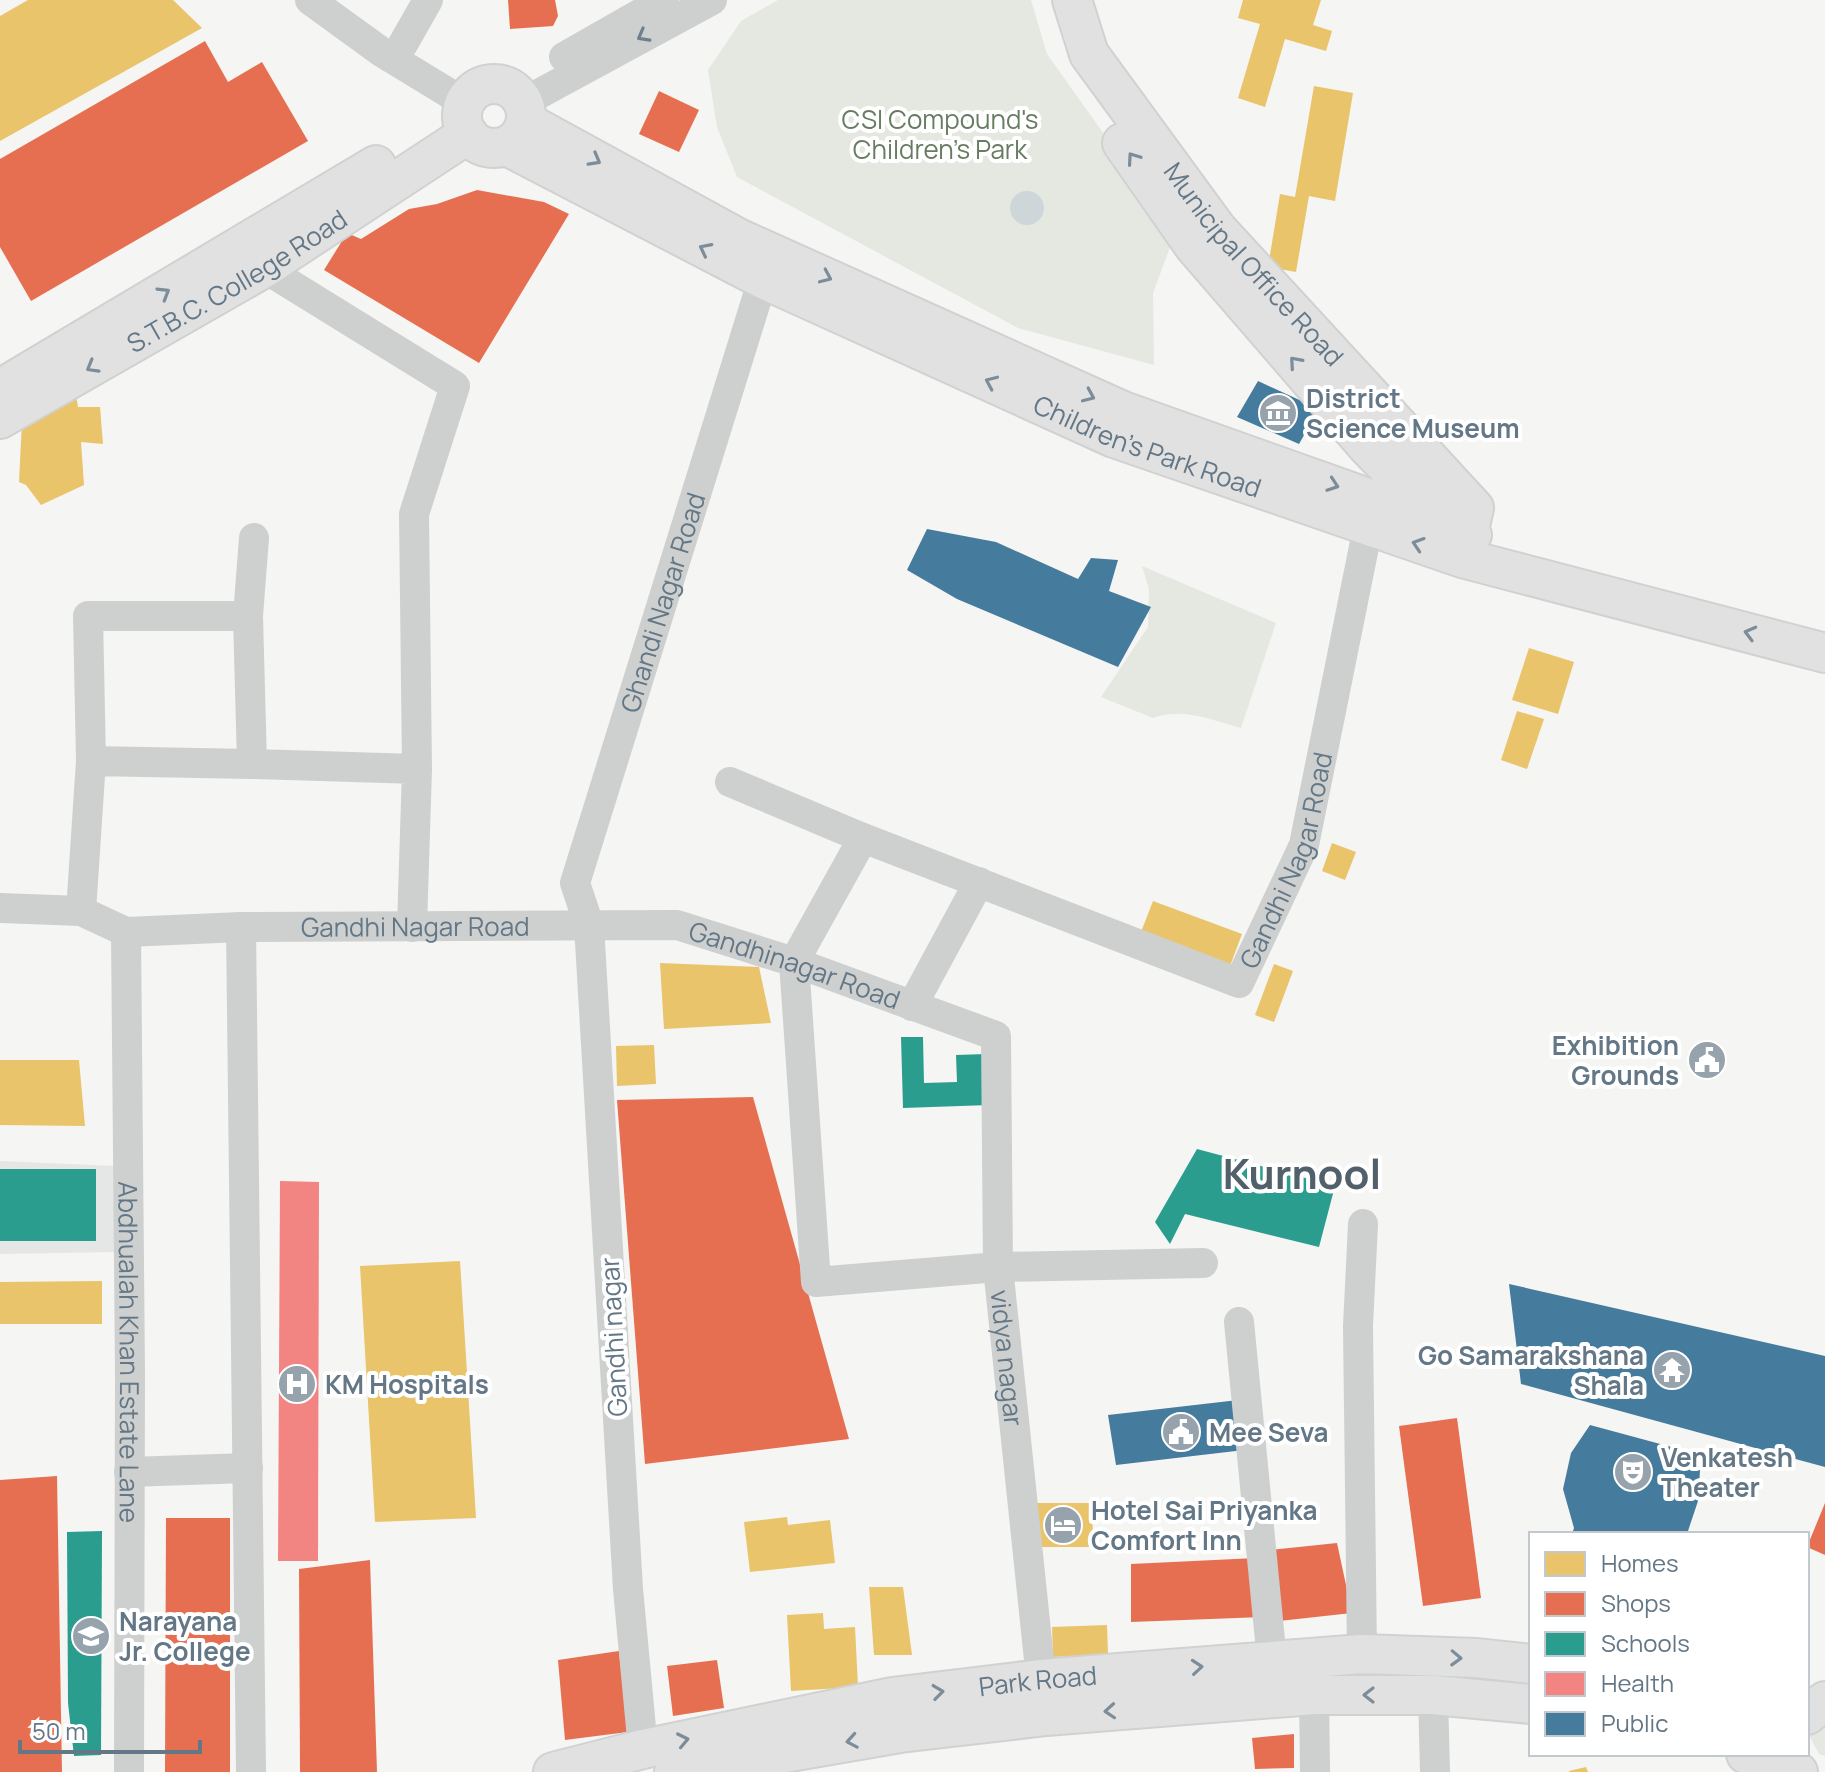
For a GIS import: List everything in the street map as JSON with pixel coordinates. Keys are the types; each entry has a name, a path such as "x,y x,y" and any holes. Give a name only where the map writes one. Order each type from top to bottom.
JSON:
{"main road":[{"name":"Municipal Office Road","path":"1047,0 1066,62 1194,246 1367,446 1466,546"},
{"name":"Municipal Office Road","path":"1072,0 1089,54 1217,229 1474,508 1466,546"},
{"name":"S.T.B.C. College Road","path":"0,419 264,268 493,112"},
{"name":"S.T.B.C. College Road","path":"0,389 493,112"},
{"name":"Children's Park Road","path":"493,112 763,279 1114,438 1368,527 1825,627"},
{"name":"Children's Park Road","path":"493,112 738,238 1123,411 1466,546 1825,653"},
{"name":"Park Road","path":"674,1772 900,1733 1044,1698 1272,1661 1362,1654 1477,1658 1529,1664"},
{"name":"Park Road","path":"553,1772 643,1749 892,1697 1433,1695 1529,1704"},
{"path":"1809,1713 1825,1701"},
{"path":"1752,1756 1798,1772"}],"street":[{"path":"310,0 383,53 493,112"},
{"path":"345,0 493,112"},
{"path":"403,44 428,0"},
{"path":"493,112 712,0"},
{"name":"S.T.B.C. College Road","path":"493,112 647,5"},
{"path":"264,268 455,386 414,514 417,769 412,927"},
{"name":"Ghandi Nagar Road","path":"589,925 575,883 763,279"},
{"name":"Gandhi Nagar Road","path":"730,782 863,838 1239,983 1304,845 1368,527"},
{"path":"252,764 248,616 254,538"},
{"path":"81,911 91,761 88,616 248,616"},
{"path":"91,761 417,769"},
{"path":"863,838 794,962 816,1282 998,1267 1203,1263"},
{"path":"912,1006 979,882"},
{"path":"0,908 81,911 126,932"},
{"name":"Gandhi Nagar Road","path":"126,932 241,927 589,925"},
{"name":"Gandhinagar Road","path":"589,925 677,925 794,962 996,1036"},
{"name":"Gandhi nagar","path":"589,925 628,1589 643,1749"},
{"path":"241,927 251,1772"},
{"name":"Abdhualah Khan Estate Lane","path":"126,932 129,1772"},
{"name":"vidya nagar","path":"996,1036 998,1267 1044,1698"},
{"path":"1362,1654 1358,1326 1363,1224"},
{"path":"1239,1322 1272,1661"},
{"path":"129,1472 248,1468"},
{"path":"1314,1695 1315,1772"},
{"path":"1433,1695 1435,1772"}],"shaded area":[{"path":"1027,191 1039,196 1044,208 1039,220 1027,225 1015,220 1010,208 1015,196"},
{"path":"0,1161 117,1166 116,1252 0,1254"}],"green space":[{"name":"CSI Compound's Children's Park","path":"778,0 1031,0 1047,54 1175,234 1153,293 1154,365 1018,328 737,177 717,127 708,70 741,21"},
{"path":"1142,566 1276,623 1241,728 1186,714 1153,718 1101,697 1148,627 1149,589"},
{"path":"1825,1720 1825,1756 1819,1754 1810,1737 1816,1724"}],"building: Homes":[{"path":"28,0 173,0 202,28 0,141 0,16"},
{"path":"1243,0 1321,0 1313,25 1332,31 1326,51 1285,39 1265,107 1238,98 1260,24 1238,18"},
{"path":"1314,86 1353,93 1335,201 1309,196 1296,272 1268,267 1280,194 1295,197"},
{"path":"76,395 78,407 100,407 103,444 81,442 84,485 41,505 26,485 19,482 22,421"},
{"path":"1529,648 1574,662 1558,714 1512,700"},
{"path":"1517,711 1544,719 1527,769 1501,760"},
{"path":"1332,843 1356,852 1345,880 1322,871"},
{"path":"1153,901 1242,934 1230,966 1141,932"},
{"path":"660,963 759,967 771,1023 664,1029"},
{"path":"1274,964 1293,971 1274,1022 1255,1015"},
{"path":"654,1045 656,1084 617,1086 616,1046"},
{"path":"0,1060 79,1060 85,1126 0,1125"},
{"path":"460,1261 476,1518 375,1522 360,1266"},
{"path":"102,1281 102,1324 0,1324 0,1282"},
{"name":"Hotel Sai Priyanka Comfort Inn","path":"1032,1503 1091,1503 1094,1547 1034,1547"},
{"path":"787,1517 788,1525 830,1520 835,1563 750,1572 744,1522"},
{"path":"869,1587 903,1587 912,1655 874,1655"},
{"path":"823,1613 824,1629 855,1627 858,1687 791,1691 787,1615"},
{"path":"1107,1625 1108,1654 1053,1657 1052,1627"},
{"path":"1586,1767 1588,1772 1569,1772 1569,1771"}],"building: Shops":[{"path":"508,0 555,0 558,16 553,26 510,29"},
{"path":"205,41 228,82 262,62 308,141 31,301 0,247 0,159"},
{"path":"659,91 699,110 679,152 639,134"},
{"path":"477,190 544,202 569,214 479,363 324,270 347,233 361,239 409,209 437,204"},
{"path":"753,1097 849,1439 645,1464 617,1100"},
{"path":"1457,1418 1481,1598 1423,1606 1399,1426"},
{"path":"57,1476 62,1772 0,1772 0,1480"},
{"path":"1825,1503 1825,1555 1809,1548"},
{"path":"166,1518 230,1518 230,1772 165,1772"},
{"path":"1337,1543 1352,1613 1269,1622 1261,1551"},
{"path":"1256,1558 1263,1617 1131,1622 1131,1564"},
{"path":"370,1560 377,1772 300,1772 299,1569"},
{"path":"619,1651 628,1732 565,1740 558,1660"},
{"path":"717,1660 724,1708 673,1716 667,1666"},
{"path":"1294,1734 1294,1768 1255,1769 1252,1738"}],"building: Schools":[{"path":"901,1037 923,1037 924,1083 957,1082 956,1055 987,1054 989,1105 903,1108"},
{"path":"1197,1149 1335,1186 1319,1247 1185,1214 1170,1244 1155,1222"},
{"path":"0,1169 96,1169 96,1241 0,1241"},
{"path":"102,1531 101,1755 74,1756 68,1703 67,1532"}],"building: Health":[{"path":"280,1181 319,1182 318,1561 278,1561"}],"building: Public":[{"name":"District Science Museum","path":"1258,381 1319,409 1299,444 1237,417"},
{"path":"927,529 996,542 1078,579 1091,558 1118,560 1109,591 1151,607 1118,667 957,599 907,570"},
{"name":"Go Samarakshana Shala","path":"1509,1284 1825,1356 1825,1467 1521,1384"},
{"name":"Mee Seva","path":"1247,1399 1253,1449 1116,1465 1108,1415"},
{"name":"Venkatesh Theater","path":"1590,1425 1701,1455 1698,1501 1688,1532 1573,1532 1563,1489 1571,1453"}],"place":[{"name":"District Science Museum","path":"1278,413"},
{"name":"Exhibition Grounds","path":"1707,1060"},
{"name":"Go Samarakshana Shala","path":"1672,1370"},
{"name":"KM Hospitals","path":"297,1384"},
{"name":"Mee Seva","path":"1181,1432"},
{"name":"Venkatesh Theater","path":"1633,1472"},
{"name":"Hotel Sai Priyanka Comfort Inn","path":"1063,1525"},
{"name":"Narayana Jr. College","path":"91,1636"}],"district":[{"name":"Kurnool","path":"1302,1173"}]}
